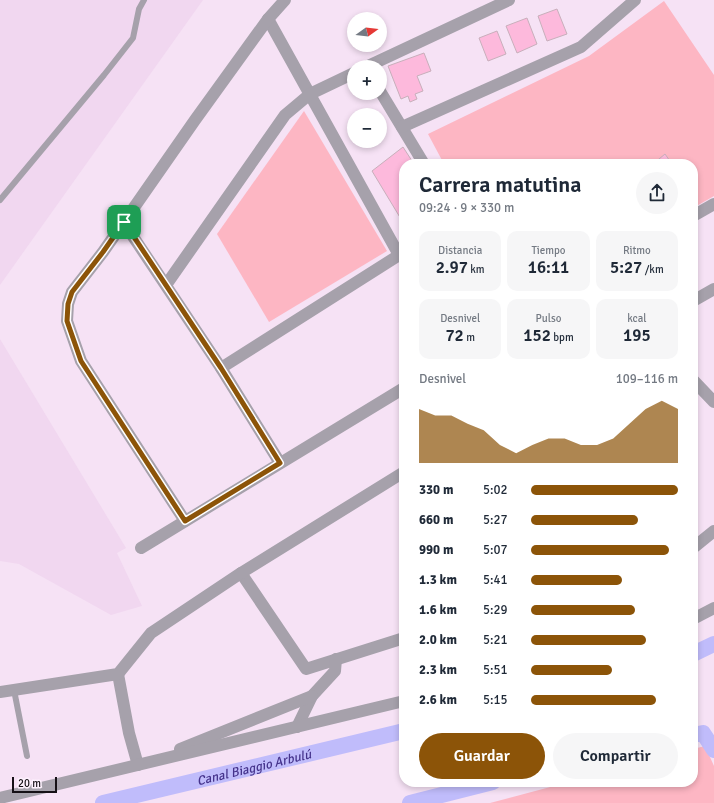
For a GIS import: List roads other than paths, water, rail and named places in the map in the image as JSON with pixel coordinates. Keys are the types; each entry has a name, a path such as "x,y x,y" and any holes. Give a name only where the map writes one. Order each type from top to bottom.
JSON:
{"street":[{"path":"185,521 81,361 67,321 68,304 72,292 103,252 268,19 285,0"},
{"path":"381,60 509,0"},
{"path":"402,128 581,47 635,0"},
{"path":"268,19 399,248"},
{"path":"166,285 285,115 310,94 347,76"},
{"path":"385,100 421,159"},
{"path":"698,213 714,204"},
{"path":"124,222 221,368 280,463"},
{"path":"221,368 399,255"},
{"path":"698,298 714,289"},
{"path":"698,386 714,402"},
{"path":"141,548 399,391"},
{"path":"0,692 118,674 151,633 240,573 399,475"},
{"path":"698,544 714,531"},
{"path":"240,573 306,669 399,640"},
{"path":"698,616 714,608"},
{"path":"297,727 312,696 335,671 336,659"},
{"path":"118,674 129,733 138,765"},
{"path":"159,759 192,743 312,696"},
{"path":"0,798 399,702"}],"lane":[{"path":"0,200 133,38 139,10 144,0"},
{"path":"14,690 27,756"}],"waterway":[{"name":"Canal Biaggio Arbulú","path":"698,652 714,644"},
{"name":"Canal Biaggio Arbulú","path":"103,803 399,732"},
{"path":"698,734 703,733 714,750"},
{"path":"410,803 473,787"}]}
